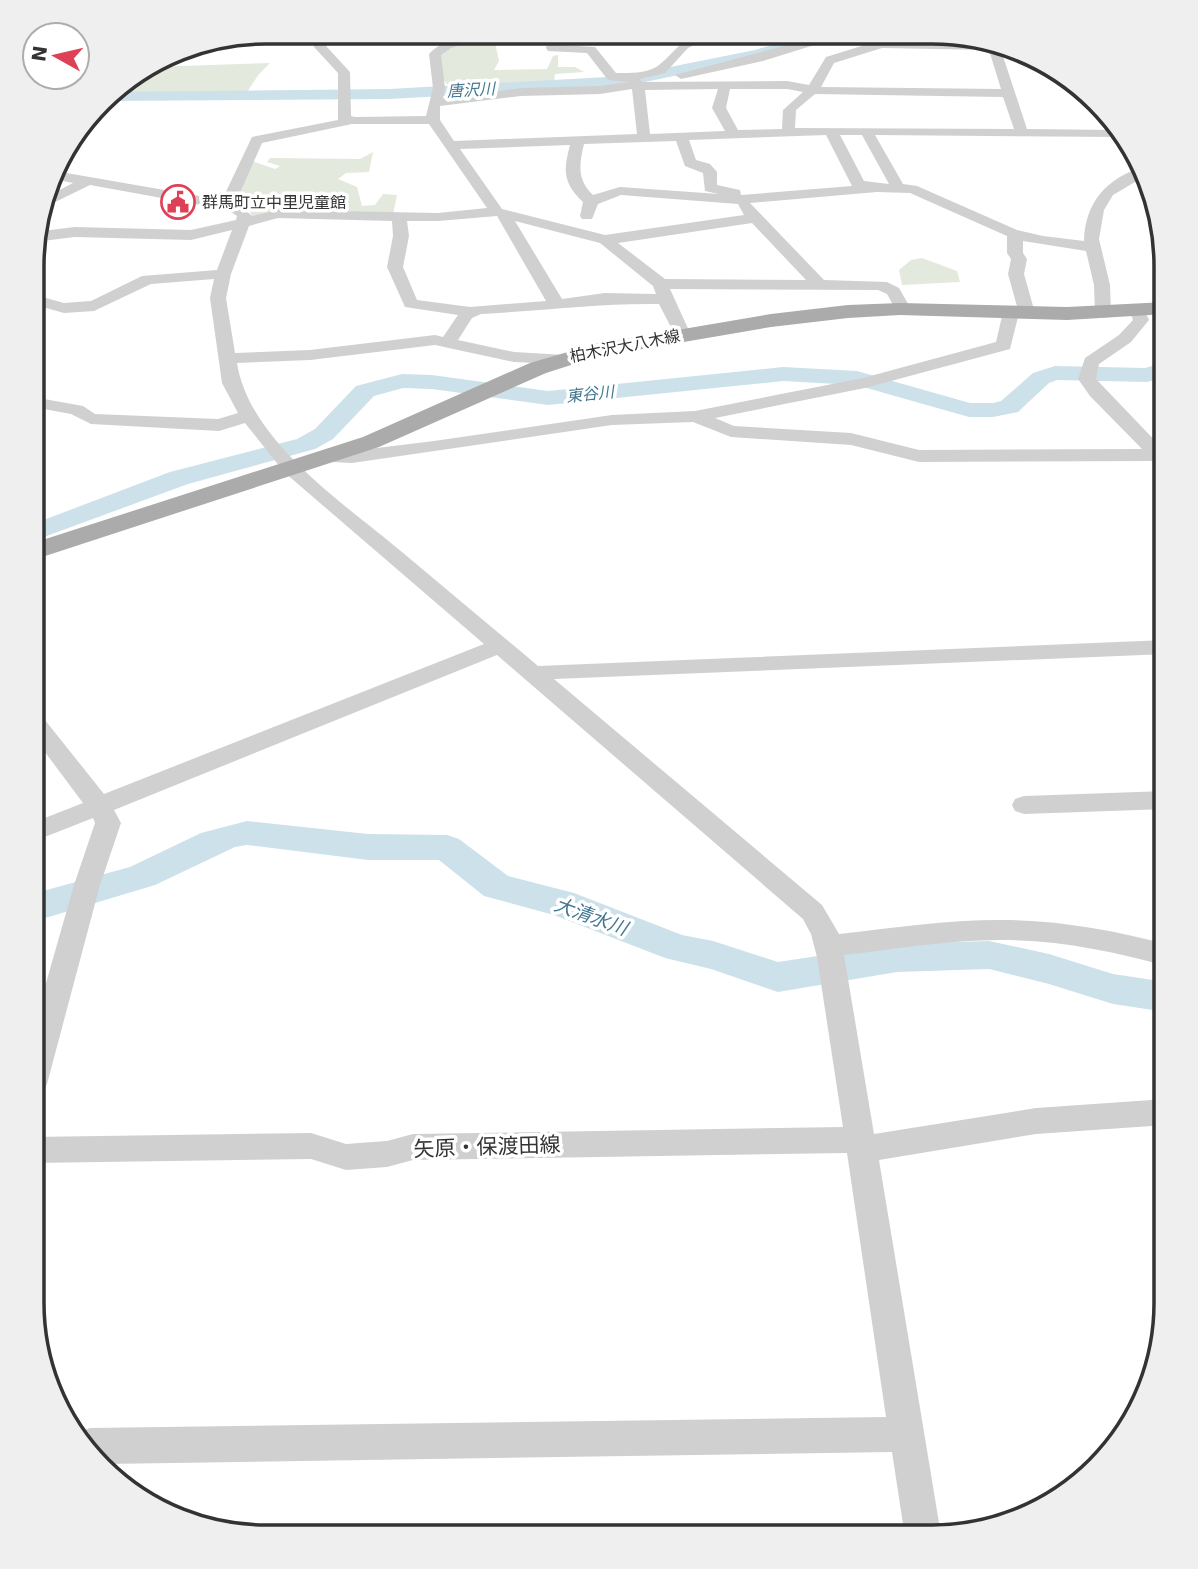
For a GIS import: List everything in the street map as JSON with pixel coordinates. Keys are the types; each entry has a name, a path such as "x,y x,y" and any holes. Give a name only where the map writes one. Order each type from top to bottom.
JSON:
{"main road":[{"name":"柏木沢大八木線","path":"44,548 281,457 332,456 398,432 559,359 607,348 822,313 903,309 1103,313 1154,310"}],"street":[{"path":"319,44 344,72 346,91 343,117 350,121"},
{"path":"452,44 439,48 433,61 438,95 433,120 500,213 557,305"},
{"path":"553,44 552,48 591,50 612,78 635,82 788,85 813,90 1008,93"},
{"path":"635,82 661,70 686,44"},
{"path":"438,95 600,90 759,58 808,44"},
{"path":"789,133 788,122 792,107 813,90 825,64 837,57 881,44"},
{"path":"995,53 1022,134"},
{"path":"635,82 644,139"},
{"path":"725,85 719,108 733,134"},
{"path":"227,205 257,140 350,121 433,120"},
{"path":"831,131 859,184 873,188"},
{"path":"451,145 831,131 1111,134"},
{"path":"866,131 898,188"},
{"path":"681,138 690,163 705,167 710,172 710,188 733,192 742,199 753,218 819,284"},
{"path":"578,142 572,165 576,187 591,201"},
{"path":"63,176 227,205 243,211 245,215 223,274 219,314 231,383 249,416 281,457 499,646 807,904 819,922 832,963 921,1525"},
{"path":"1103,313 1102,285 1092,232 1101,198 1135,176"},
{"path":"54,198 89,180"},
{"path":"591,201 620,191 742,199 898,188 917,191 1015,234 1042,241 1093,247"},
{"path":"559,228 587,218 591,201"},
{"path":"46,236 75,232 191,235 278,214 447,217 500,213 605,240 753,218"},
{"path":"399,216 401,236 395,267 411,304 472,312"},
{"path":"332,456 352,457 434,447 612,420 695,416 865,383 1004,345 1019,312 1016,274 1019,259 1015,253 1015,234"},
{"path":"605,240 663,292 683,335"},
{"path":"44,303 64,308 94,306 148,279 223,274"},
{"path":"447,343 466,315 472,312 494,307 557,305 663,292 819,284 881,285 893,290 903,309"},
{"path":"1138,312 1141,320 1136,329 1125,341 1091,362 1087,379 1096,392 1154,448"},
{"path":"228,358 310,355 423,340 514,357 559,359"},
{"path":"44,404 77,410 91,419 219,425 249,416"},
{"path":"695,416 732,431 851,439 919,456 1154,458"},
{"path":"44,829 499,646"},
{"path":"532,673 1154,647"},
{"path":"44,734 101,808 108,823 87,885 44,1041"},
{"path":"1024,805 1154,800"},
{"path":"832,963 959,931 1027,930 1069,934 1154,952"},
{"name":"矢原・保渡田線","path":"44,1150 311,1146 346,1157 387,1154 414,1147 861,1145 1036,1121 1154,1113"},
{"path":"96,1446 907,1434"}],"shaded area":[{"path":"454,44 495,44 499,61 494,70 547,69 553,56 558,55 558,67 575,67 584,72 555,74 554,82 452,90 441,77 438,54"},
{"path":"270,63 245,95 123,96 142,81 170,66"},
{"path":"373,152 369,172 346,173 338,179 357,187 362,206 375,205 383,194 397,195 393,214 252,217 248,207 232,201 252,161 275,169 280,166 267,162 270,158 360,159"},
{"path":"922,258 957,271 960,282 902,285 899,270 911,260"}],"waterway":[{"name":"唐沢川","path":"122,97 389,94 625,81 757,54 792,44"},
{"name":"東谷川","path":"44,529 179,478 306,444 324,434 365,391 402,381 432,382 548,398 783,374 857,378 969,410 993,410 1009,407 1041,378 1055,373 1147,375 1154,373"},
{"name":"大清水川","path":"44,905 143,876 235,834 247,833 368,847 447,848 497,887 561,903 678,948 713,955 778,977 897,958 989,955 1049,969 1113,989 1154,995"}],"place":[{"name":"群馬町立中里児童館","path":"178,202"}]}
